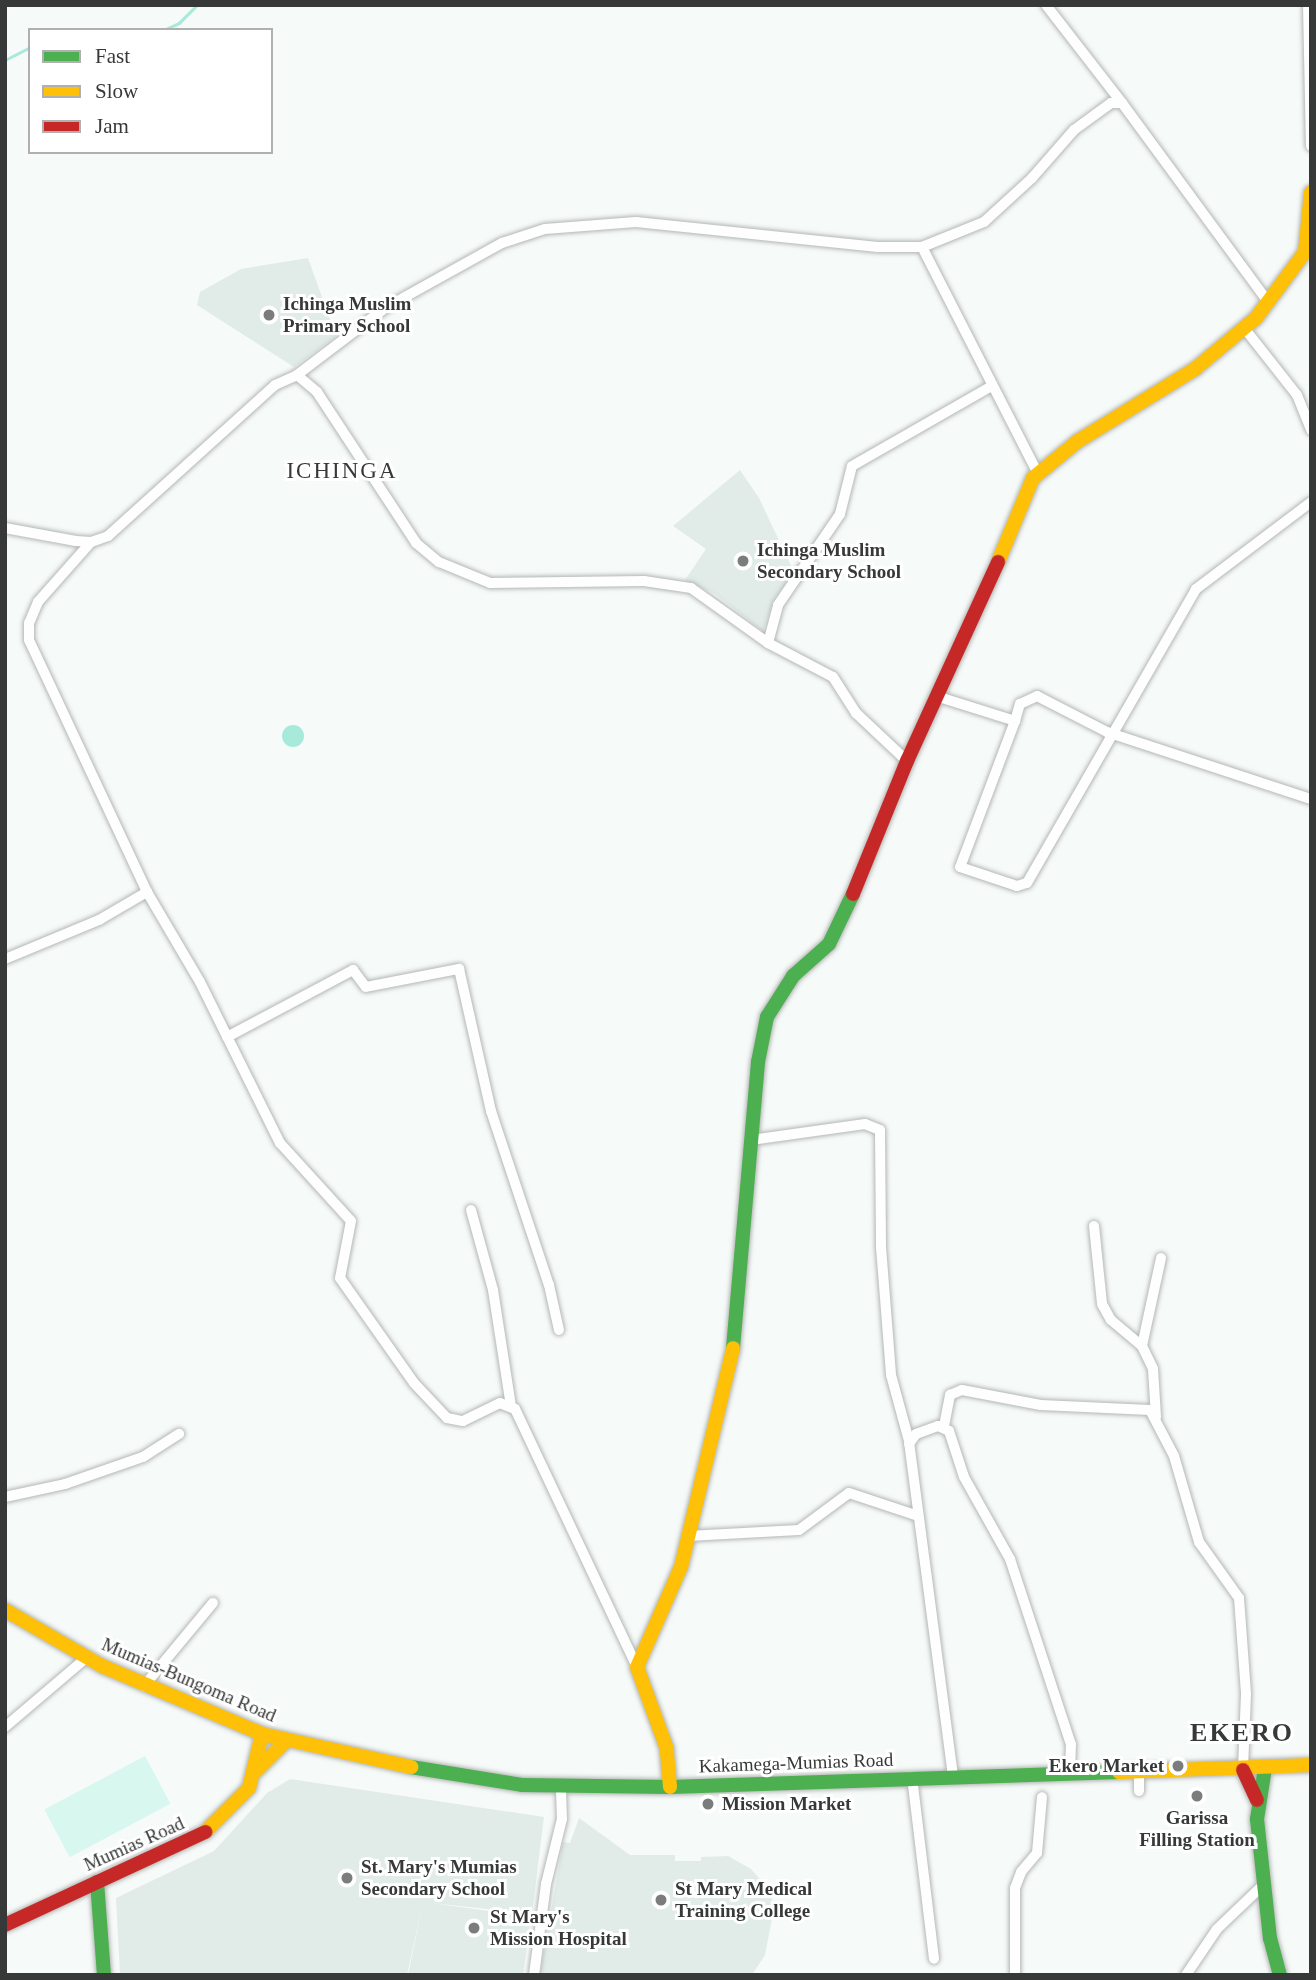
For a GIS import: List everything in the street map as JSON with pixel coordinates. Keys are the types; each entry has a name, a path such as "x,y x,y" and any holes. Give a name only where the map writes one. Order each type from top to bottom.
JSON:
{"main road":[{"path":"670,1787 667,1749 636,1667 681,1567 712,1451 735,1334 758,1062 767,1017 788,982 829,944 839,928 906,761 939,697 1037,472 1195,369 1245,329 1269,303 1308,245 1311,192"},
{"name":"Mumias-Bungoma Road","path":"5,1610 86,1658 144,1686 262,1734 286,1741"},
{"name":"Mumias Road","path":"256,1772 262,1734"},
{"name":"Kakamega-Mumias Road","path":"286,1741 452,1776 561,1787 670,1787 912,1777 1310,1769"},
{"name":"Mumias Road","path":"5,1925 208,1831 236,1805 256,1772 286,1741"},
{"path":"1265,1768 1257,1800 1263,1885 1280,1975"},
{"path":"1243,1770 1257,1800"},
{"path":"97,1882 104,1975"}],"street":[{"path":"1046,5 1110,86 1269,303"},
{"path":"1308,5 1311,146"},
{"path":"511,1406 500,1403 454,1422 414,1383 340,1278 351,1221 286,1152 227,1037 147,892 29,640 29,622 38,602 90,542 117,531 275,385 297,375 385,308 502,243 545,229 636,222 878,247 922,247 984,222 1108,98 1110,86"},
{"path":"1098,108 1122,103"},
{"path":"922,247 990,387 1037,472"},
{"path":"1245,329 1297,395 1311,430"},
{"path":"297,375 317,392 416,542 439,562 490,583 644,581 691,587 768,643 833,677 865,723 906,761"},
{"path":"768,643 778,605 840,514 852,466 990,387"},
{"path":"1311,502 1196,589 1112,733 1027,883 1017,886 960,867 1020,704 1037,696 1112,733 1311,799"},
{"path":"5,528 90,542"},
{"path":"939,697 1015,722"},
{"path":"5,959 99,920 147,892"},
{"path":"227,1037 353,970 366,987 459,969 491,1111 549,1284 559,1330"},
{"path":"751,1140 865,1124 880,1130 881,1247 891,1375 909,1441 953,1776"},
{"path":"471,1210 493,1290 511,1406 636,1667"},
{"path":"1094,1226 1102,1304 1111,1320 1142,1346 1153,1369 1156,1421"},
{"path":"1142,1346 1161,1258"},
{"path":"1070,1773 1071,1744 1027,1605 1010,1559 964,1477 944,1426 951,1393 972,1390 1004,1401 1147,1409 1174,1457 1199,1542 1239,1598 1246,1694 1243,1770"},
{"path":"909,1441 916,1433 944,1426"},
{"path":"5,1497 107,1471 154,1452 179,1434"},
{"path":"688,1536 799,1530 849,1493 918,1516"},
{"path":"144,1686 213,1603"},
{"path":"5,1727 86,1658"},
{"path":"1139,1772 1139,1791"},
{"path":"912,1777 934,1959"},
{"path":"534,1975 546,1884 562,1819 561,1787"},
{"path":"1015,1975 1015,1888 1021,1872 1037,1853 1042,1797"},
{"path":"1186,1975 1217,1929 1263,1885"}],"shaded area":[{"name":"Ichinga Muslim Primary School","path":"308,258 336,336 294,367 197,305 200,292 241,269"},
{"name":"Ichinga Muslim Secondary School","path":"740,470 759,498 794,572 774,598 763,631 715,594 685,580 706,549 673,526"},
{"path":"289,725 297,725 304,732 304,740 297,747 289,747 282,740 282,732"},
{"path":"145,1756 170,1804 70,1857 44,1810"},
{"name":"St. Mary's Mumias Secondary School","path":"290,1779 544,1817 532,1914 432,1903 531,1917 523,1975 408,1975 423,1902 407,1975 120,1975 116,1898 214,1851 267,1793"},
{"name":"St Mary Medical Training College","path":"579,1818 630,1855 675,1855 675,1861 701,1861 701,1857 728,1856 751,1869 770,1891 774,1908 765,1955 752,1975 540,1975 563,1842 570,1843"}],"waterway":[{"path":"168,28 179,23 197,5"},
{"path":"5,60 28,48"}],"traffic: fast":[{"path":"733,1348 758,1062 767,1017 793,976 829,944 853,894"},
{"path":"411,1767 522,1785 670,1787 1119,1772"},
{"path":"1265,1768 1257,1819 1270,1938 1280,1975"},
{"path":"97,1882 104,1975"}],"traffic: slow":[{"path":"998,562 1033,478 1078,441 1195,369 1256,318 1305,252 1311,192"},
{"path":"670,1787 667,1749 637,1667 681,1567 733,1348"},
{"path":"5,1610 102,1666 262,1734 411,1767"},
{"path":"205,1832 249,1788 262,1734"},
{"path":"256,1771 286,1741"},
{"path":"1119,1772 1311,1765"}],"traffic: jam":[{"path":"853,894 907,761 998,562"},
{"path":"1243,1770 1257,1800"},
{"path":"5,1925 205,1832"}],"place":[{"name":"Ichinga Muslim Primary School","path":"269,315"},
{"name":"Ichinga Muslim Secondary School","path":"743,561"},
{"name":"Ekero Market","path":"1178,1766"},
{"name":"Garissa Filling Station","path":"1197,1796"},
{"name":"Mission Market","path":"708,1804"},
{"name":"St. Mary's Mumias Secondary School","path":"347,1878"},
{"name":"St Mary Medical Training College","path":"661,1900"},
{"name":"St Mary's Mission Hospital","path":"474,1928"}],"district":[{"name":"ICHINGA","path":"342,471"},
{"name":"EKERO","path":"1242,1733"}]}
